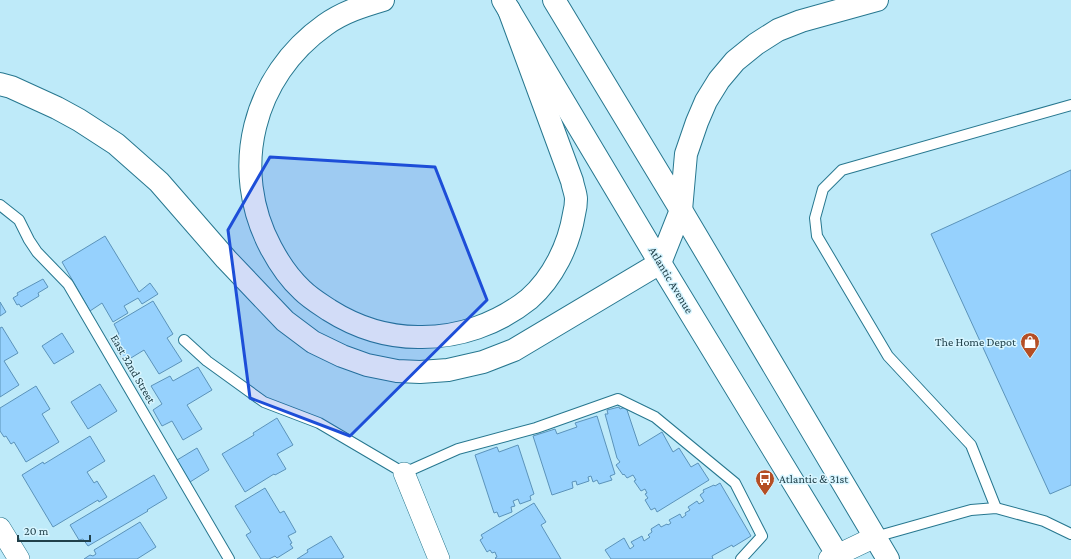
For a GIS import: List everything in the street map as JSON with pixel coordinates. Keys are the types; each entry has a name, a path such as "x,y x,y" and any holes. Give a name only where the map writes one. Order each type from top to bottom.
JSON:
{"main road":[{"path":"384,0 361,6 326,24 310,36 283,67 271,84 262,104 256,123 251,143 250,181 253,201 265,238 289,276 303,291 340,316 362,327 406,337 427,338 448,335 486,325 521,306 537,292 552,272 563,252 572,227 576,199 572,181 506,5"},
{"path":"554,0 681,210 888,559"},
{"path":"0,84 11,87 57,108 79,120 116,144 159,182 226,259 285,321 313,342 342,356 367,365 397,371 420,372 448,370 483,362 514,350 660,264 681,210 686,154 696,122 706,101 719,80 735,61 756,44 778,30 801,21 877,0"},
{"name":"Atlantic Avenue","path":"506,5 836,557"}],"street":[{"path":"404,473 435,558"},
{"path":"0,528 19,559"},
{"path":"836,557 875,537"}],"lane":[{"path":"996,508 971,445 888,356 817,236 815,218 823,189 842,170 1071,105"},
{"name":"East 32nd Street","path":"0,205 19,220 28,240 37,252 68,284 230,559"},
{"path":"184,340 207,361 264,402 319,423 404,473 458,449 536,428 618,399 655,417 735,483 762,536 741,559"},
{"path":"875,537 971,510 996,508 1044,521 1071,534"}],"highlighted area":[{"path":"270,157 435,167 487,300 350,436 250,398 228,230"}],"building":[{"name":"The Home Depot","path":"1071,170 1071,485 1050,494 931,234"},
{"path":"105,236 139,292 150,283 158,294 142,304 138,298 124,306 128,313 113,322 102,303 90,311 62,262"},
{"path":"43,279 48,287 38,293 39,296 21,307 19,304 17,305 13,298 18,295 17,293"},
{"path":"153,301 173,334 167,338 182,361 159,374 144,350 126,361 125,359 123,360 110,339 119,334 114,324"},
{"path":"0,302 6,312 0,316"},
{"path":"2,327 18,353 4,361 19,385 0,397 0,328"},
{"path":"62,333 74,352 54,364 42,346"},
{"path":"198,367 212,390 187,405 202,429 183,440 172,421 162,426 153,410 162,404 151,386 170,376 173,381"},
{"path":"100,384 117,411 88,429 71,402"},
{"path":"36,386 50,409 42,414 59,442 26,462 14,442 11,444 6,436 4,437 0,431 0,408"},
{"path":"619,407 620,409 626,407 639,446 662,432 673,452 679,448 691,467 698,463 709,480 657,512 655,508 651,510 645,500 648,498 645,494 647,493 645,489 641,491 634,481 636,480 633,475 627,478 616,465 620,462 617,458 605,414 608,414 607,410"},
{"path":"597,416 615,474 610,476 612,480 599,484 597,480 593,482 591,476 588,477 589,481 577,485 576,481 572,482 573,488 552,495 533,436 555,429 557,434 577,427 575,423"},
{"path":"277,418 293,445 277,454 286,469 275,475 274,474 245,492 222,454 254,435 253,433"},
{"path":"90,436 105,461 87,472 94,483 97,481 107,497 99,502 98,500 53,527 22,475 43,462 44,464"},
{"path":"518,445 534,494 530,496 531,500 520,504 518,499 513,501 515,506 511,507 512,512 499,517 497,512 494,513 475,455 497,447 499,452"},
{"path":"197,448 209,470 190,482 177,460"},
{"path":"154,475 167,498 147,510 148,511 88,546 83,539 79,540 70,525"},
{"path":"720,483 751,536 733,547 732,545 712,556 713,559 611,559 605,550 624,538 630,549 634,546 631,542 642,536 644,541 650,537 648,535 652,532 651,529 659,524 661,527 667,524 668,525 671,523 669,520 680,514 682,518 686,515 685,513 690,510 688,507 697,501 699,504 704,501 700,495 704,492 703,490"},
{"path":"265,488 280,513 284,511 296,532 288,536 292,543 290,544 293,548 277,558 275,556 269,559 261,559 246,535 251,532 235,506"},
{"path":"534,503 546,522 541,525 561,559 496,559 495,558 497,557 495,552 492,553 490,550 487,552 480,540 483,538 481,535"},
{"path":"140,522 156,547 137,559 84,559 90,555 93,556 96,554 94,550"},
{"path":"331,536 344,557 341,559 297,559 308,552 307,550"}],"place":[{"name":"The Home Depot","path":"1030,359"},
{"name":"Atlantic & 31st","path":"765,496"}]}
